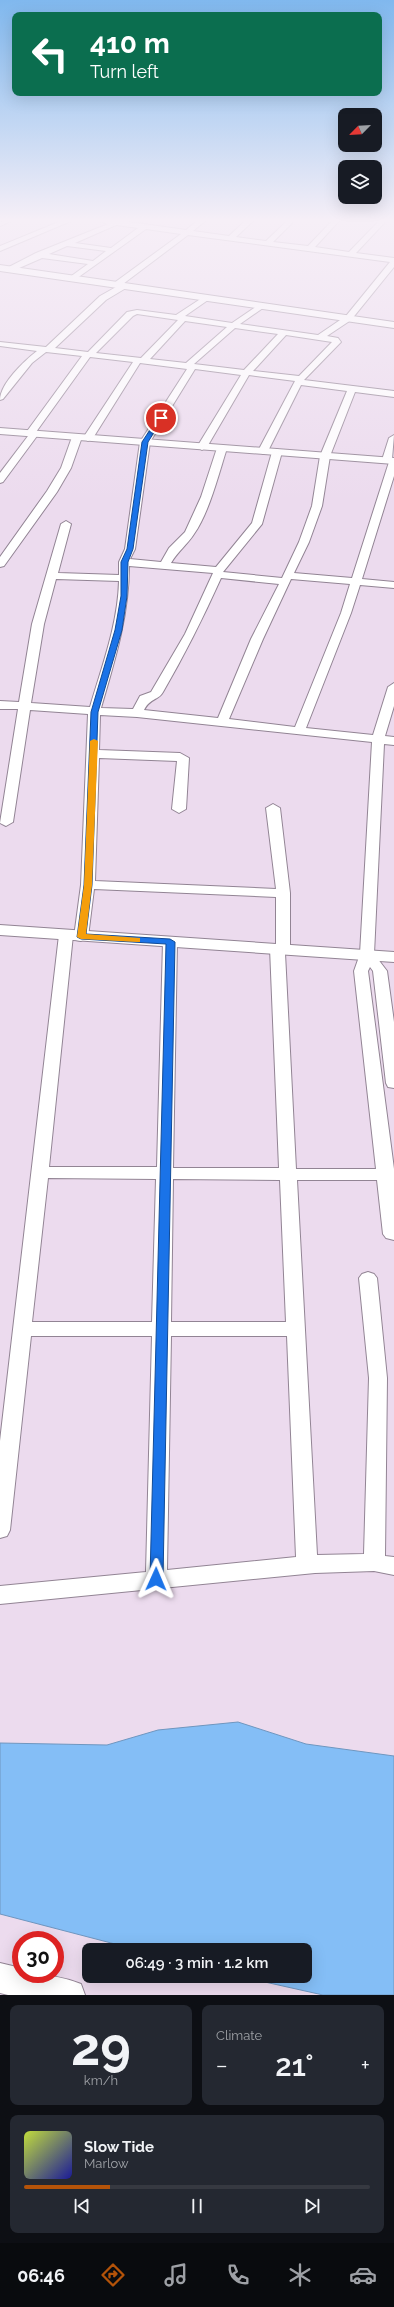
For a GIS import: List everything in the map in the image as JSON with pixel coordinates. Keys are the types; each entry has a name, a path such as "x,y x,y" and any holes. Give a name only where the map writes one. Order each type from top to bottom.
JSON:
{"street":[{"path":"0,397 29,361 46,349 85,314"},
{"path":"0,480 89,354 130,314"},
{"path":"158,314 333,338 337,342 299,381 263,451"},
{"path":"0,564 52,492 82,438 141,361 185,314"},
{"path":"0,1530 40,1172 74,936 88,885 94,754 94,712 118,630 124,578 124,562 130,549 145,442 189,367 234,324 248,314"},
{"path":"319,314 394,325"},
{"path":"321,337 350,314"},
{"path":"202,446 246,373 285,332"},
{"path":"0,344 246,373 394,394"},
{"path":"222,722 304,542 317,506 324,456 352,389"},
{"path":"0,431 392,461"},
{"path":"299,731 339,633 356,582 392,461 394,438"},
{"path":"166,565 173,550 190,533 206,497 222,448"},
{"path":"137,713 144,698 156,694 191,634 218,572 257,524 277,452"},
{"path":"6,822 38,624 66,524"},
{"path":"124,562 166,565 286,579 394,585"},
{"path":"51,576 124,578"},
{"path":"394,687 378,739 367,954 361,971 390,1175 392,1234 394,1234"},
{"path":"0,705 63,707 94,712 137,713 394,741"},
{"path":"94,754 180,756 183,758 179,809"},
{"path":"273,808 283,893 280,948 288,1174 307,1564"},
{"path":"88,885 283,893"},
{"path":"0,930 394,956"},
{"path":"156,1579 170,942"},
{"path":"367,954 380,970 394,1083"},
{"path":"40,1172 390,1175"},
{"path":"0,1595 307,1564 384,1564 378,1378 368,1278"},
{"path":"22,1329 295,1329"},
{"path":"0,1978 70,1995"}],"water":[{"path":"238,1722 306,1744 394,1756 394,1995 323,1995 269,1983 312,1983 312,1943 111,1943 0,1914 0,1743 107,1745 158,1730"}],"slow traffic":[{"path":"94,741 88,885 81,937 137,940"}],"route":[{"path":"156,1579 170,942 81,937 88,885 95,721 94,712 118,630 124,596 124,562 130,549 145,442 161,418"}]}
